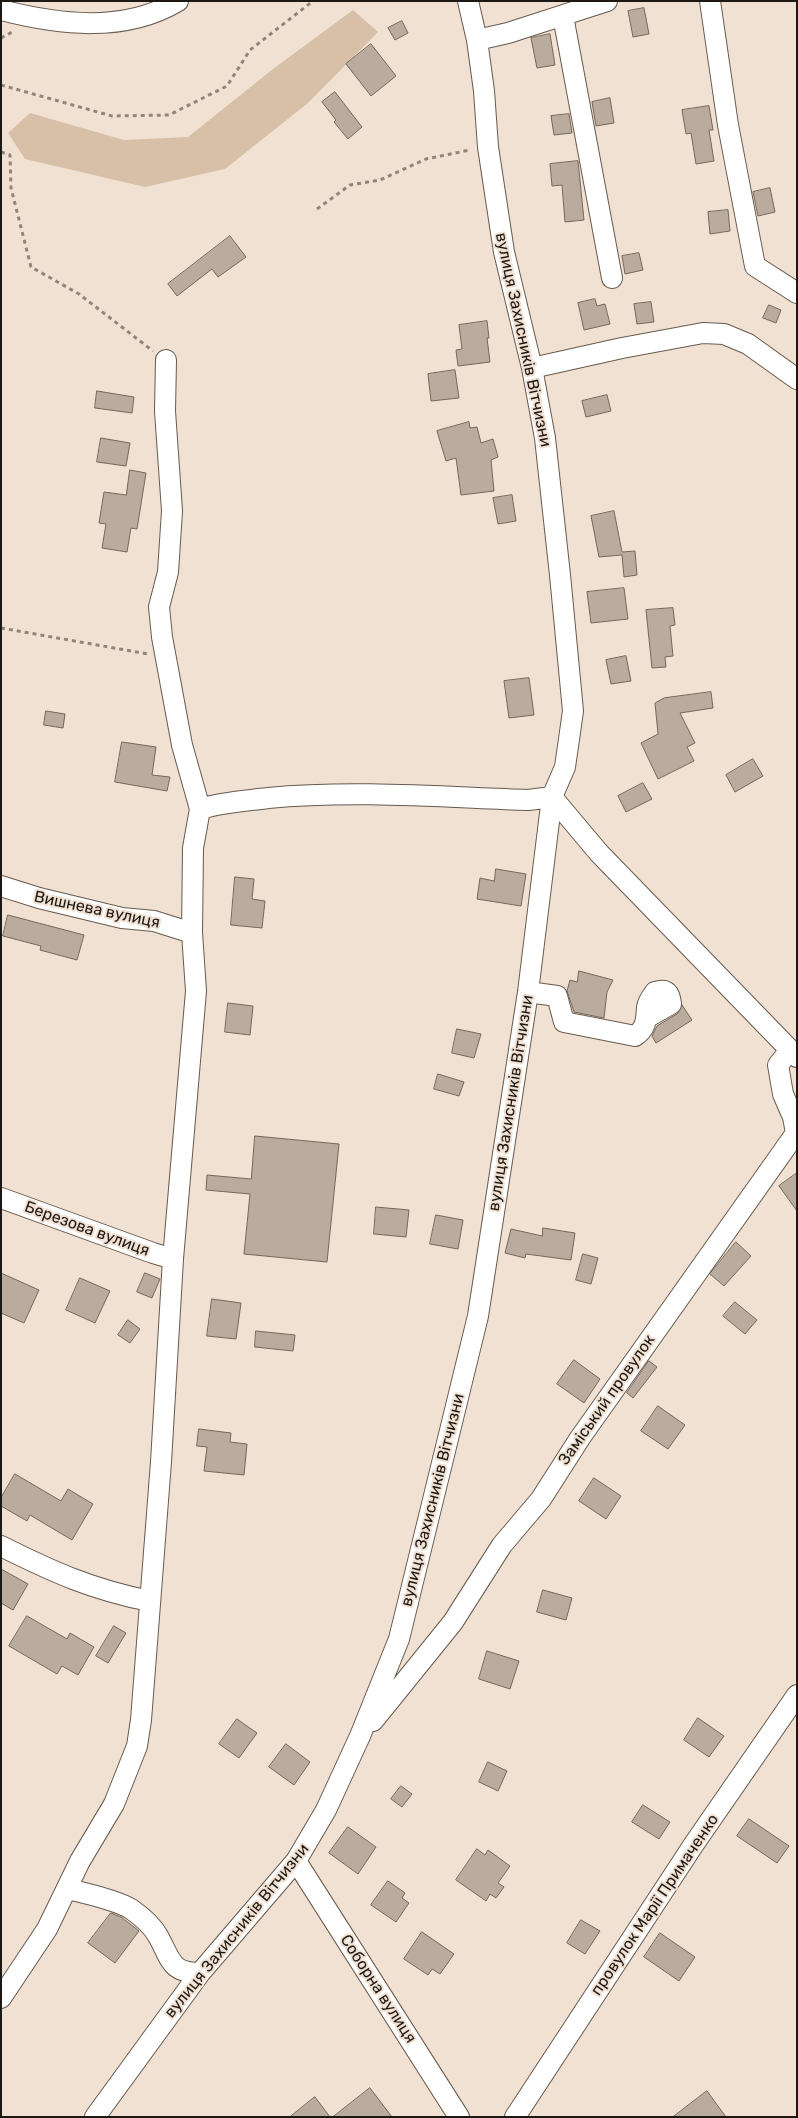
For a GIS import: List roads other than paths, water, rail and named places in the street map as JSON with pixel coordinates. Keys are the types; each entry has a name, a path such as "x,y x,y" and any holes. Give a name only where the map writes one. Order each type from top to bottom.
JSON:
{"street":[{"path":"1,10 68,23 109,22 144,16 178,1"},
{"name":"вулиця Захисників Вітчизни","path":"95,2117 200,1973 296,1861 326,1810 360,1736 400,1639 478,1316 528,992 552,797 565,767 573,711 545,438 532,368 504,252 488,147 484,91 477,40 468,1"},
{"path":"477,40 508,34 607,1"},
{"path":"710,1 728,125 755,266 797,293"},
{"path":"563,16 612,278"},
{"path":"532,368 622,348 710,334 724,334 748,344 797,379"},
{"path":"5,1985 47,1929 80,1861 114,1804 137,1746 141,1720 174,1259 196,991 192,933 193,848 200,809 182,745 159,607 168,572 172,511 164,411 166,360"},
{"path":"200,809 217,804 296,796 351,795 528,800 552,797 599,853 793,1053"},
{"name":"Вишнева вулиця","path":"1,886 39,898 122,918 154,921 192,933"},
{"path":"528,992 557,996 564,1022 634,1036 640,1032 648,1018"},
{"name":"Заміський провулок","path":"360,1736 453,1622 502,1545 541,1499 580,1438 796,1133 793,1117 783,1094 778,1065 793,1053"},
{"name":"Березова вулиця","path":"1,1198 174,1259"},
{"path":"1,1546 76,1581 114,1594 150,1601"},
{"name":"провулок Марії Примаченко","path":"516,2117 694,1844 797,1694"},
{"name":"Соборна вулиця","path":"296,1861 459,2117"},
{"path":"68,1889 129,1908 146,1921 158,1936 166,1954 175,1967 186,1973 200,1973"}]}
